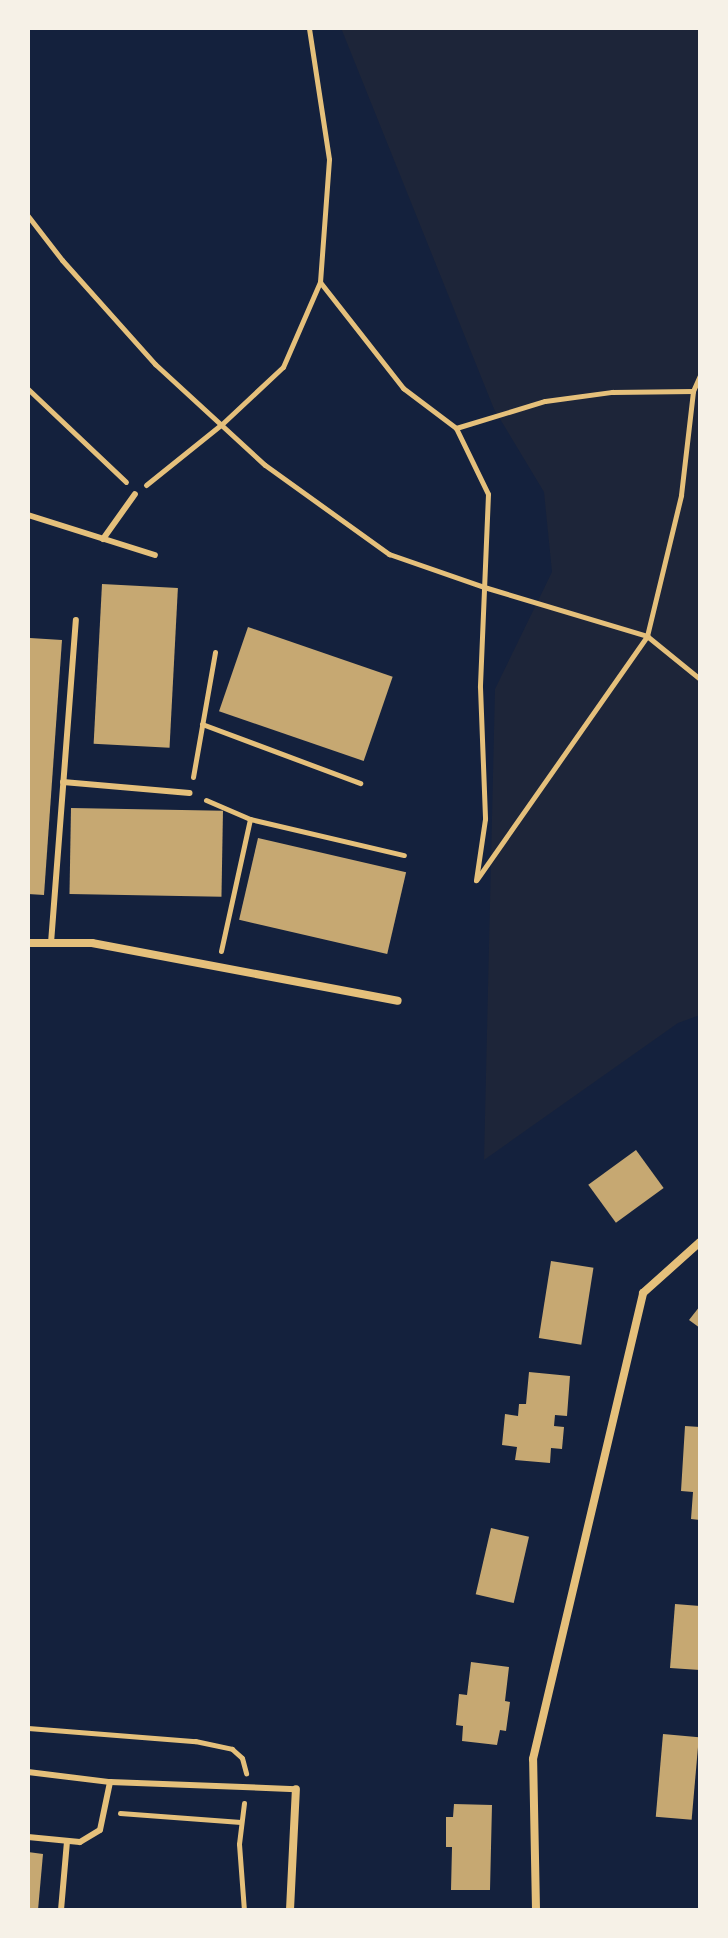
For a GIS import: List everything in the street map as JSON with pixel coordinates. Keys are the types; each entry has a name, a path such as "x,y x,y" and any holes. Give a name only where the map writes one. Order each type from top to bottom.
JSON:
{"street":[{"path":"28,943 92,943 398,1001"},
{"path":"536,1910 533,1759 643,1293 700,1242"},
{"path":"290,1910 296,1789"}],"lane":[{"path":"103,539 135,494"},
{"path":"28,515 155,555"},
{"path":"51,943 76,620"},
{"path":"63,782 190,793"},
{"path":"28,1772 110,1782 296,1789"},
{"path":"28,1837 80,1842 100,1830 107,1812 110,1782"},
{"path":"61,1910 67,1841"}],"path":[{"path":"28,389 135,494 222,424 283,367 320,282 329,159 309,28"},
{"path":"28,216 62,260 155,364 265,465 389,554 484,587 647,636 700,679"},
{"path":"320,282 403,388 456,428 488,494 480,687 485,819 476,880 647,636 681,495 693,391 700,375"},
{"path":"456,428 545,401 612,392 693,391"},
{"path":"215,652 190,793 250,819 404,855"},
{"path":"202,724 360,783"},
{"path":"218,967 250,819"},
{"path":"107,1812 242,1822"}],"shaded area":[{"path":"341,28 700,28 700,1015 678,1023 484,1160 495,689 552,572 544,492 494,409"}],"building":[{"path":"102,584 178,588 170,748 94,744"},
{"path":"248,627 393,677 364,761 219,711"},
{"path":"30,638 62,640 44,895 28,894"},
{"path":"71,808 223,811 221,897 69,894"},
{"path":"258,838 406,872 387,954 239,920"},
{"path":"636,1150 664,1188 616,1223 588,1185"},
{"path":"551,1261 593,1268 581,1345 539,1338"},
{"path":"700,1306 700,1328 689,1320"},
{"path":"529,1372 570,1376 567,1416 555,1415 554,1426 564,1427 562,1449 551,1448 550,1463 515,1460 517,1447 502,1445 505,1414 518,1416 519,1404 526,1404"},
{"path":"685,1426 700,1427 700,1520 691,1519 693,1492 681,1491"},
{"path":"491,1528 529,1537 514,1603 476,1594"},
{"path":"675,1604 700,1606 700,1670 670,1668"},
{"path":"471,1662 509,1667 505,1701 510,1702 506,1731 500,1730 497,1745 462,1741 463,1726 456,1725 459,1694 467,1695"},
{"path":"663,1734 699,1737 692,1820 656,1817"},
{"path":"454,1804 492,1805 490,1890 451,1890 452,1847 446,1847 446,1817 453,1817"},
{"path":"28,1852 43,1854 38,1910 28,1910"}]}
